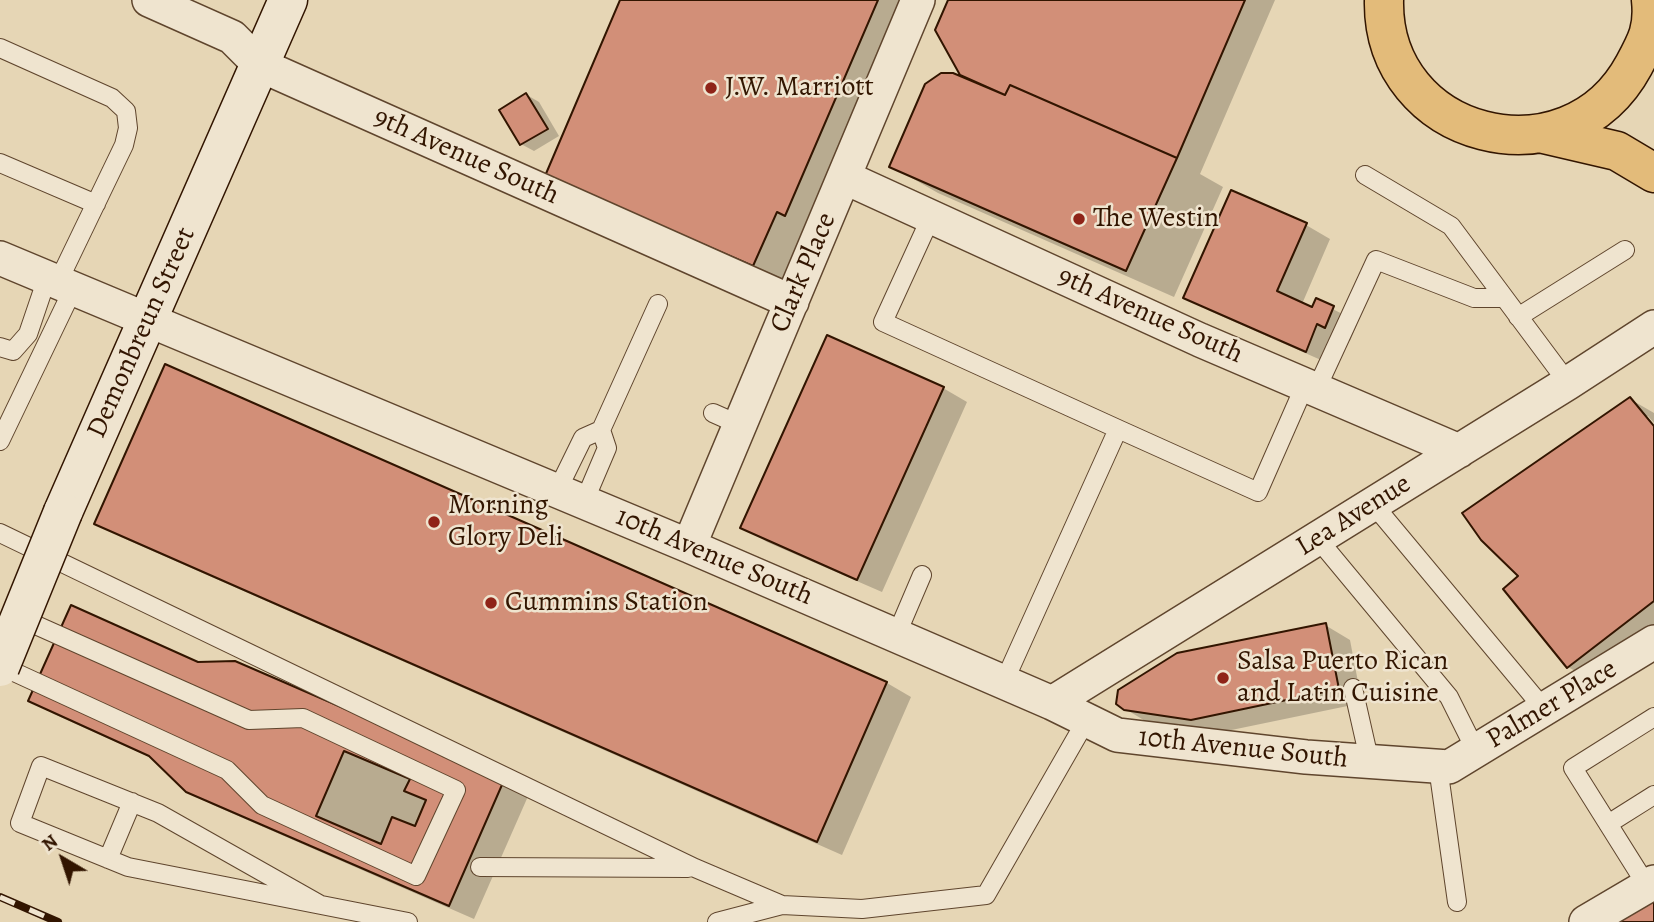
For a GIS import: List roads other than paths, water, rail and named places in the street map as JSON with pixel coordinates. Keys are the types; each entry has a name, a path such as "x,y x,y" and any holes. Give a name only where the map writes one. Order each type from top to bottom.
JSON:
{"main road":[{"name":"Demonbreun Street","path":"0,667 63,512 288,0"},
{"path":"1380,6 1391,49 1405,77 1426,101 1452,120 1481,132 1512,136 1544,134 1617,151 1654,173"},
{"path":"1544,134 1578,121 1607,101 1630,73 1652,24"}],"street":[{"name":"9th Avenue South","path":"149,0 232,37 260,65 792,302"},
{"name":"Clark Place","path":"690,546 727,419 792,302 918,0"},
{"name":"9th Avenue South","path":"844,177 1459,451"},
{"name":"10th Avenue South","path":"0,258 690,546 1052,703 1117,735 1370,763 1454,762"},
{"name":"Lea Avenue","path":"1052,703 1654,327"},
{"name":"Palmer Place","path":"1454,762 1654,642"},
{"path":"1586,922 1650,884"}],"lane":[{"path":"0,48 112,98 127,111 128,128 124,145 59,283 0,441"},
{"path":"0,163 96,204"},
{"path":"1365,175 1451,226 1568,383"},
{"path":"931,217 883,322 1258,492 1376,260 1474,298 1504,298"},
{"path":"1518,317 1625,250"},
{"path":"0,347 13,351 59,283"},
{"path":"571,497 583,438 601,430 658,304"},
{"path":"1004,682 1118,429"},
{"path":"571,497 607,448 601,430"},
{"path":"1373,504 1544,709"},
{"path":"0,533 695,868 782,905"},
{"path":"1317,538 1449,697 1454,762 1457,902"},
{"path":"896,636 922,575"},
{"path":"0,667 227,770 262,805 416,876 456,790 303,718 249,720 20,618"},
{"path":"1353,688 1370,763"},
{"path":"1650,884 1573,768 1654,717"},
{"path":"717,922 782,905 862,909 986,895 1087,719"},
{"path":"319,904 158,813 41,766 20,823 128,867 408,922"},
{"path":"1608,824 1654,795"},
{"path":"108,859 132,802"},
{"path":"480,867 695,868"}],"railway":[{"path":"0,897 58,922"}],"place":[{"name":"J.W. Marriott","path":"711,88"},
{"name":"The Westin","path":"1079,219"},
{"name":"Morning Glory Deli","path":"434,522"},
{"name":"Cummins Station","path":"491,603"},
{"name":"Salsa Puerto Rican and Latin Cuisine","path":"1223,678"}]}
